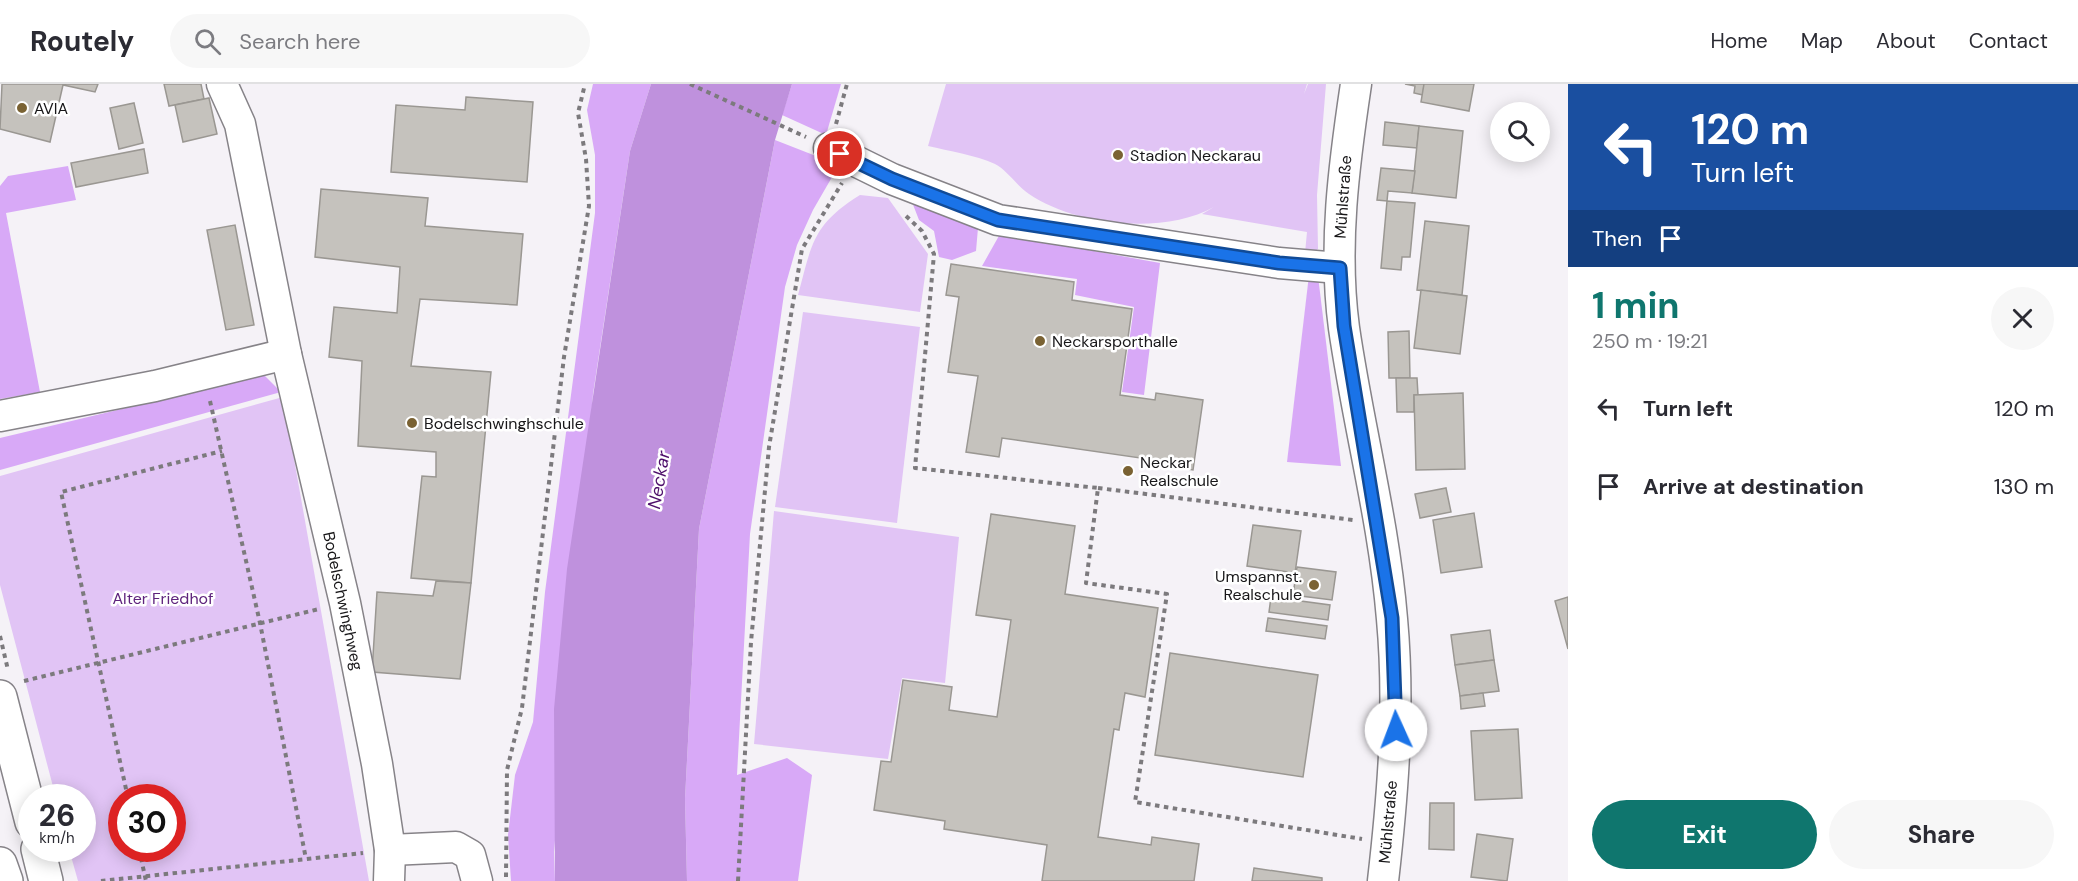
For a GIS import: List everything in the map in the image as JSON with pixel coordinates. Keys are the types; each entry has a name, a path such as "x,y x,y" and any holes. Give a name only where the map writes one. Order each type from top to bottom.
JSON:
{"main road":[{"path":"9,690 25,784"},
{"path":"41,862 46,881"},
{"path":"0,864 6,881"}],"street":[{"name":"Bodelschwinghweg","path":"222,84 240,124 286,354 345,603 377,764 390,850 389,881"},
{"name":"Mühlstraße","path":"1356,84 1345,155 1340,268 1344,326 1392,618 1396,718 1383,881"},
{"path":"828,148 892,179 998,220 1279,263 1340,268"},
{"path":"0,416 155,386 286,354"},
{"path":"390,850 456,848 470,855 477,881"}],"path":[{"path":"506,881 507,770 522,708 564,357 589,206 586,159 578,113 585,84"},
{"path":"690,84 828,148"},
{"path":"738,881 743,750 763,492 802,249 816,222 829,208 828,148 847,84"},
{"path":"892,179 902,212 922,231 934,254 915,468 1378,523"},
{"path":"204,374 260,623 306,859"},
{"path":"125,784 61,492 222,451"},
{"path":"1098,488 1086,583 1167,594 1136,802 1255,819 1387,843"},
{"path":"9,690 98,661 345,603"},
{"path":"101,881 146,879 390,850"},
{"path":"142,862 146,879"}],"green space":[{"name":"Stadion Neckarau","path":"946,84 1307,84 1304,94 1308,84 1326,84 1317,195 1318,249 1313,253 1305,253 1307,232 1202,214 1214,207 1194,216 1146,224 1095,220 1048,205 1025,191 995,164 928,146"},
{"path":"860,195 888,198 928,254 920,312 798,295 816,237 832,216"},
{"path":"803,312 920,327 897,523 775,507"},
{"name":"Alter Friedhof","path":"283,397 369,881 78,881 73,862 96,862 96,784 52,784 0,585 0,476"},
{"path":"774,511 959,537 945,683 902,678 888,759 754,744"}],"shaded area":[{"path":"593,84 651,84 630,151 593,394 554,852 555,881 511,881 508,835 515,775 533,722 545,592 595,213 595,155 587,110"},
{"path":"792,84 841,84 826,135 782,115"},
{"path":"775,140 839,165 813,210 797,245 785,287 750,534 737,775 787,758 812,775 798,881 687,881 685,799 699,529"},
{"path":"68,166 76,200 6,213 40,392 0,399 0,186 8,176"},
{"path":"912,202 978,228 976,251 952,260 939,257 934,231 919,220"},
{"path":"1000,234 1160,263 1144,395 1122,392 1134,307 1075,295 1077,279 982,266"},
{"path":"1309,275 1318,276 1341,466 1287,462"},
{"path":"264,375 281,392 0,470 0,438"}],"water":[{"name":"Neckar","path":"651,84 792,84 775,140 699,529 685,799 687,881 555,881 554,709 567,569 630,151"}],"building":[{"path":"2,84 98,84 95,92 63,85 50,142 0,129"},
{"path":"164,84 201,84 204,99 169,106"},
{"path":"1405,84 1424,84 1423,95 1414,93 1415,86"},
{"path":"1424,84 1474,84 1469,111 1421,102"},
{"path":"466,97 533,102 527,182 391,172 396,105 465,110"},
{"path":"209,98 217,134 183,142 175,105"},
{"path":"134,103 143,143 119,149 110,108"},
{"path":"1385,122 1419,126 1417,148 1383,145"},
{"path":"1419,126 1463,131 1456,198 1412,193"},
{"path":"144,149 148,173 76,187 71,163"},
{"path":"1381,168 1415,171 1412,193 1388,191 1387,201 1377,200"},
{"path":"321,189 428,198 425,226 523,234 517,305 420,299 411,366 491,372 471,583 411,578 422,476 436,477 436,452 358,446 362,361 329,357 334,307 397,313 400,267 315,257"},
{"path":"1387,201 1415,203 1410,257 1402,257 1401,270 1381,268"},
{"path":"1425,221 1469,226 1462,295 1417,290"},
{"path":"235,225 254,325 226,330 207,230"},
{"name":"Neckarsporthalle","path":"951,264 1074,282 1072,300 1132,309 1120,395 1155,400 1156,393 1203,400 1193,470 1147,463 1148,459 1002,438 999,457 966,452 978,376 948,372 959,297 946,295"},
{"path":"1421,290 1467,296 1460,354 1414,348"},
{"path":"1409,331 1410,378 1389,378 1388,332"},
{"path":"1396,378 1417,378 1418,395 1414,395 1414,412 1397,412"},
{"path":"1463,393 1465,469 1416,470 1414,395"},
{"path":"1446,488 1451,512 1420,518 1415,494"},
{"path":"1474,513 1482,567 1441,573 1433,520"},
{"path":"991,514 1075,526 1065,594 1158,608 1145,697 1125,693 1119,730 1114,729 1098,837 1151,845 1152,837 1199,844 1194,881 1042,881 1047,845 944,829 945,821 874,810 881,761 891,762 903,680 952,687 949,710 997,717 1011,620 976,615"},
{"path":"1253,525 1301,531 1295,573 1247,566"},
{"name":"Umspannst. Realschule","path":"1297,567 1336,572 1332,600 1293,595"},
{"path":"436,581 471,583 460,679 372,672 377,592 433,596"},
{"path":"1271,597 1330,605 1328,620 1269,612"},
{"path":"1568,597 1568,649 1555,601"},
{"path":"1268,618 1327,626 1325,639 1266,631"},
{"path":"1490,630 1494,660 1455,665 1451,635"},
{"path":"1170,653 1318,675 1303,777 1155,755"},
{"path":"1494,660 1499,691 1460,696 1455,665"},
{"path":"1483,693 1485,706 1461,709 1460,696"},
{"path":"1518,729 1522,798 1475,800 1471,731"},
{"path":"1430,803 1454,803 1454,850 1429,849"},
{"path":"1477,834 1513,839 1507,881 1471,877"},
{"path":"1254,868 1322,878 1322,881 1252,881"}],"place":[{"name":"AVIA","path":"22,108"},
{"name":"Stadion Neckarau","path":"1118,155"},
{"name":"Neckarsporthalle","path":"1040,341"},
{"name":"Bodelschwinghschule","path":"412,423"},
{"name":"Neckar Realschule","path":"1128,471"},
{"name":"Umspannst. Realschule","path":"1314,585"}],"route":[{"path":"840,154 892,179 998,220 1279,263 1340,268 1344,326 1392,618 1396,730"}]}
